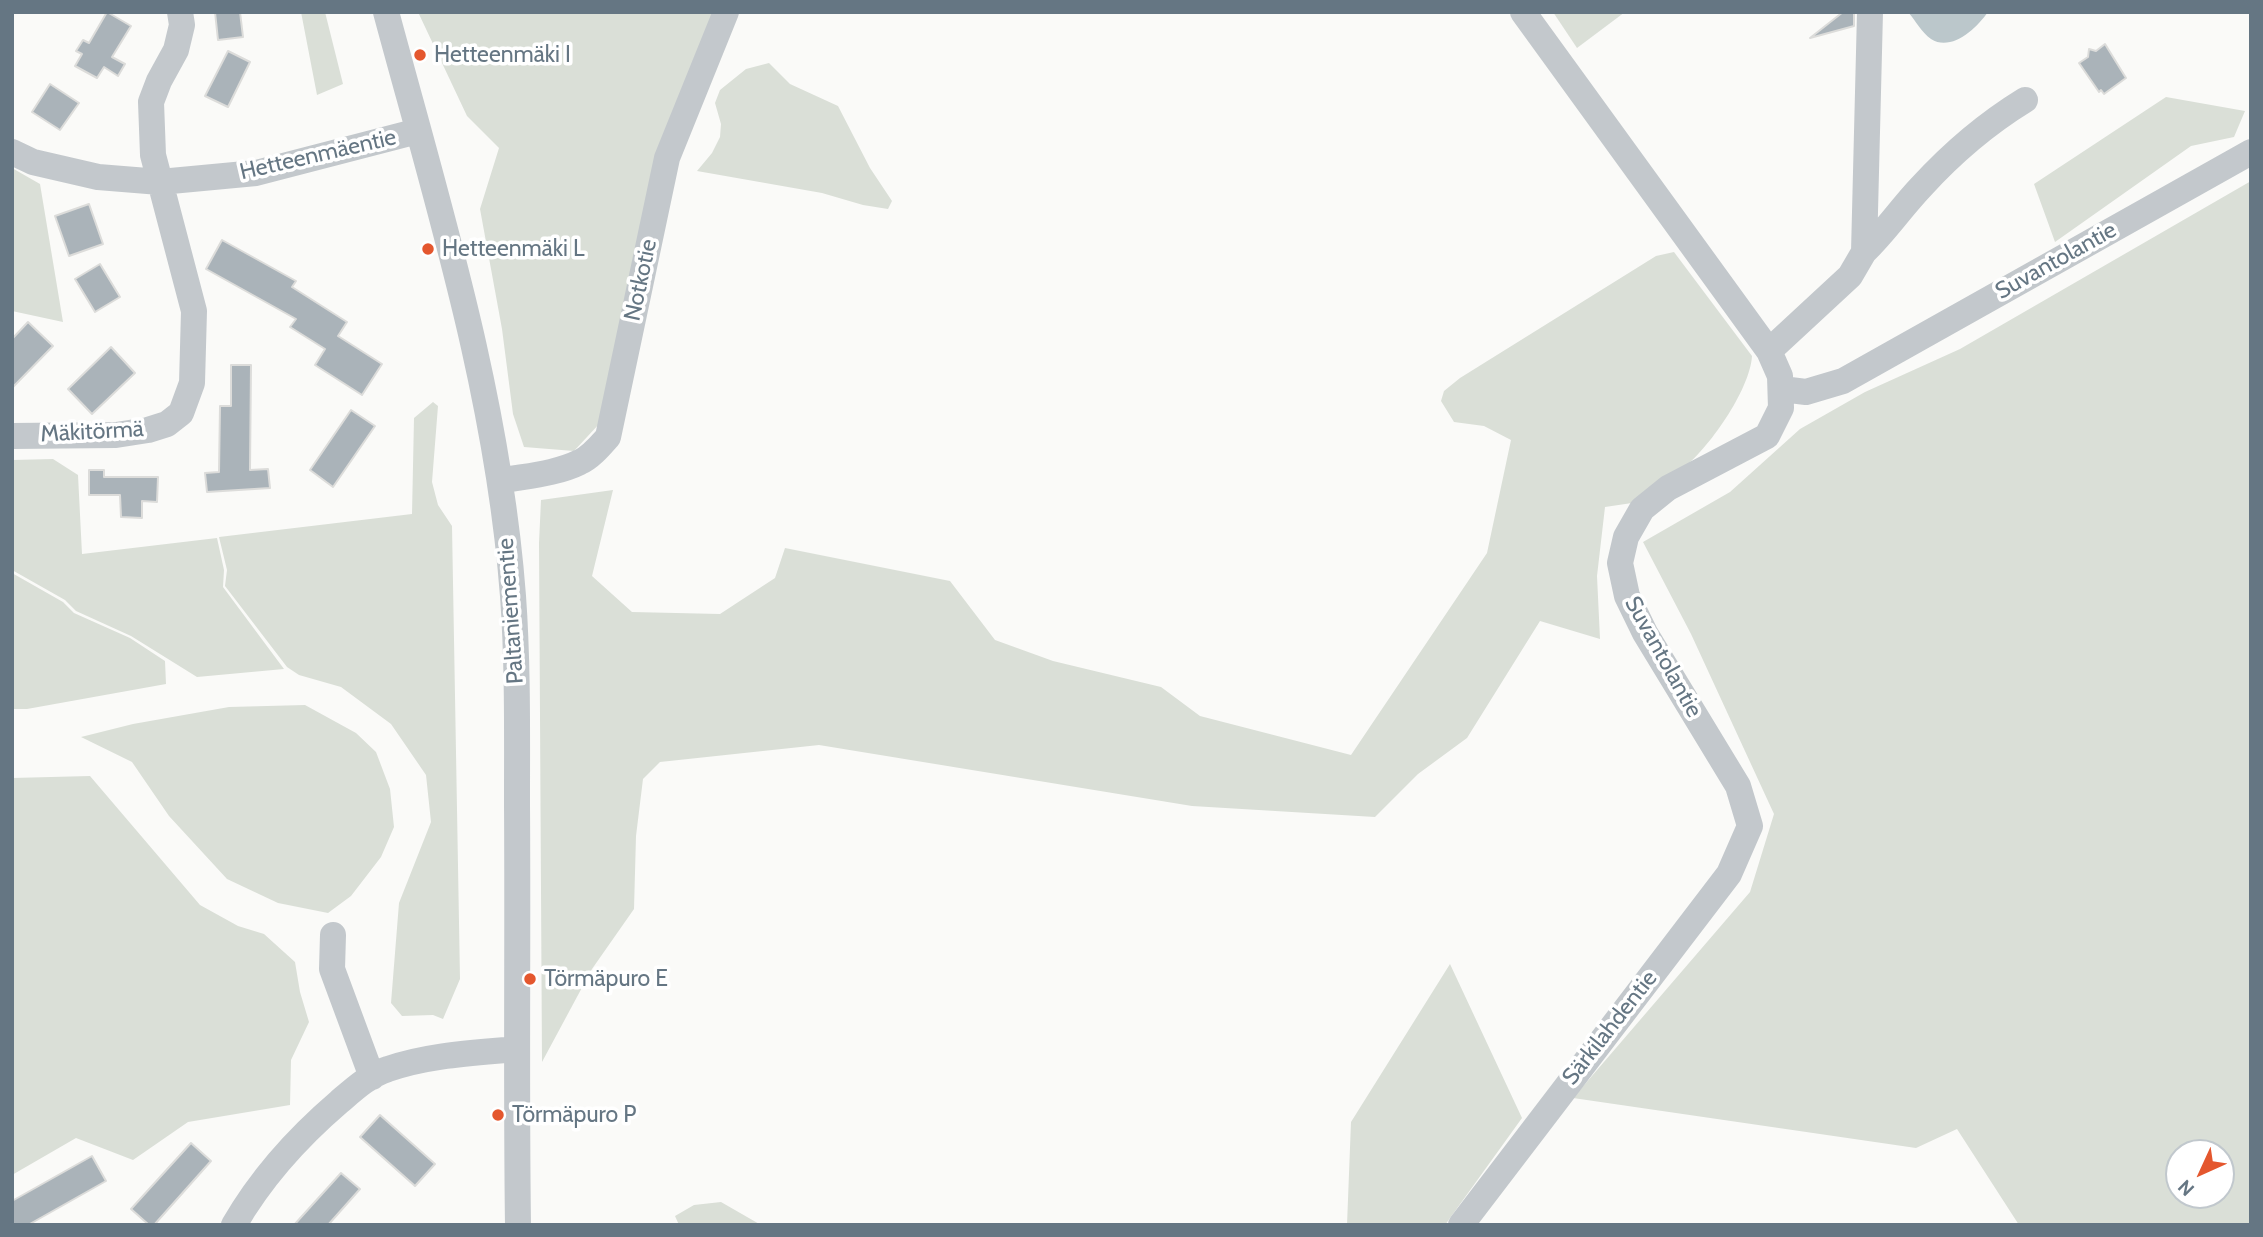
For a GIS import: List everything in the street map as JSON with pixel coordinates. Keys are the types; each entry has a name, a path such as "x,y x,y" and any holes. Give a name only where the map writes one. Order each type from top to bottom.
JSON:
{"street":[{"name":"Mäkitörmä","path":"12,436 116,435 167,424 181,413 192,383 194,311 152,155 151,102 176,50 182,24 180,12"},
{"name":"Paltaniementie","path":"386,12 455,259 480,371 499,481 513,595 517,691 518,1225"},
{"name":"Notkotie","path":"499,481 555,471 580,462 597,450 608,437 667,158 726,12"},
{"path":"1523,12 1769,351 1780,376 1782,389"},
{"path":"1864,252 1870,12"},
{"path":"1769,351 1850,276 1864,252 1879,238 1919,188 1959,149 2001,115 2025,100"},
{"name":"Hetteenmäentie","path":"12,152 33,162 98,177 160,182 256,173 418,131"},
{"name":"Suvantolantie","path":"1750,826 1738,786 1645,633 1627,596 1620,563 1626,537 1642,509 1668,488 1767,436 1782,408 1782,389 1806,391 1843,382 2251,152"},
{"name":"Särkilahdentie","path":"1461,1225 1729,874 1750,826"},
{"path":"332,935 332,970 372,1077"},
{"path":"234,1225 248,1201 290,1149 322,1116 372,1077 385,1070 426,1060 516,1049"}],"shaded area":[{"path":"301,12 325,12 343,84 317,95"},
{"path":"418,12 713,12 600,423 574,451 524,447 513,414 502,329 480,209 499,148 467,116"},
{"path":"1553,12 1625,12 1577,48"},
{"path":"1908,12 1988,12 1970,31 1947,43 1931,39"},
{"path":"769,63 790,84 838,106 870,168 892,201 888,209 822,193 697,171 712,153 720,137 721,124 715,103 720,90 746,69"},
{"path":"2166,97 2245,111 2234,137 2191,146 2055,242 2034,184"},
{"path":"12,168 40,184 63,322 12,311"},
{"path":"2251,181 2251,1225 2019,1225 1957,1129 1916,1148 1573,1098 1750,892 1774,814 1691,634 1643,542 1730,492 1800,429 1865,392 1960,349"},
{"path":"1674,252 1752,356 1736,402 1703,449 1681,470 1643,493 1632,503 1605,507 1597,576 1600,639 1540,621 1467,738 1418,774 1375,817 1192,806 819,745 660,762 643,779 636,836 634,909 592,969 542,1062 541,500 613,490 592,576 632,612 720,614 775,578 785,548 950,581 995,640 1053,661 1161,687 1200,716 1351,755 1487,553 1511,440 1484,426 1454,422 1441,401 1444,391 1460,378 1656,256"},
{"path":"433,402 438,406 432,482 438,505 452,526 460,979 443,1019 433,1015 402,1016 391,1003 399,903 431,822 426,775 391,724 341,687 299,675 287,667 225,586 227,570 219,537 412,514 414,418"},
{"path":"53,459 78,475 82,554 217,538 224,570 223,587 284,669 197,677 131,636 76,611 65,600 12,570 12,460"},
{"path":"12,573 63,602 74,613 130,638 165,661 166,684 27,709 12,709"},
{"path":"305,705 356,733 376,752 390,789 394,827 381,857 351,896 328,913 278,903 227,879 169,816 132,762 81,737 133,724 229,707"},
{"path":"90,776 200,905 238,926 264,934 295,962 309,1022 291,1060 290,1105 188,1122 133,1160 76,1138 12,1175 12,778"},
{"path":"1450,964 1522,1118 1445,1225 1347,1225 1351,1122"},
{"path":"721,1202 761,1225 679,1225 675,1216 694,1205"}],"building":[{"path":"107,12 131,26 112,57 125,64 118,76 104,67 97,78 75,66 82,54 76,51 83,40 89,43"},
{"path":"215,12 240,12 243,37 218,40"},
{"path":"1843,12 1854,12 1854,26 1810,38"},
{"path":"2105,44 2126,78 2104,94 2101,90 2099,92 2079,63 2088,57 2089,49 2096,51"},
{"path":"228,51 250,62 228,107 205,96"},
{"path":"50,84 79,103 60,130 32,112"},
{"path":"89,204 103,244 69,256 55,216"},
{"path":"222,240 296,281 292,287 347,322 338,336 382,364 362,395 315,365 325,349 290,327 296,319 206,269"},
{"path":"100,264 120,297 95,312 75,279"},
{"path":"28,322 53,346 12,388 12,339"},
{"path":"111,347 135,373 92,414 68,389"},
{"path":"231,365 251,365 250,470 268,469 270,488 207,492 205,473 219,472 220,406 231,406"},
{"path":"351,410 375,426 333,487 310,470"},
{"path":"89,470 104,470 104,477 158,477 157,502 142,501 142,518 121,517 120,495 89,495"},
{"path":"380,1115 435,1164 415,1186 360,1137"},
{"path":"191,1143 211,1161 154,1225 149,1225 131,1209"},
{"path":"92,1156 106,1181 28,1225 12,1225 12,1201"},
{"path":"341,1173 360,1189 328,1225 294,1225"}],"place":[{"name":"Hetteenmäki I","path":"420,55"},
{"name":"Hetteenmäki L","path":"428,249"},
{"name":"Törmäpuro E","path":"530,979"},
{"name":"Törmäpuro P","path":"498,1115"}]}
